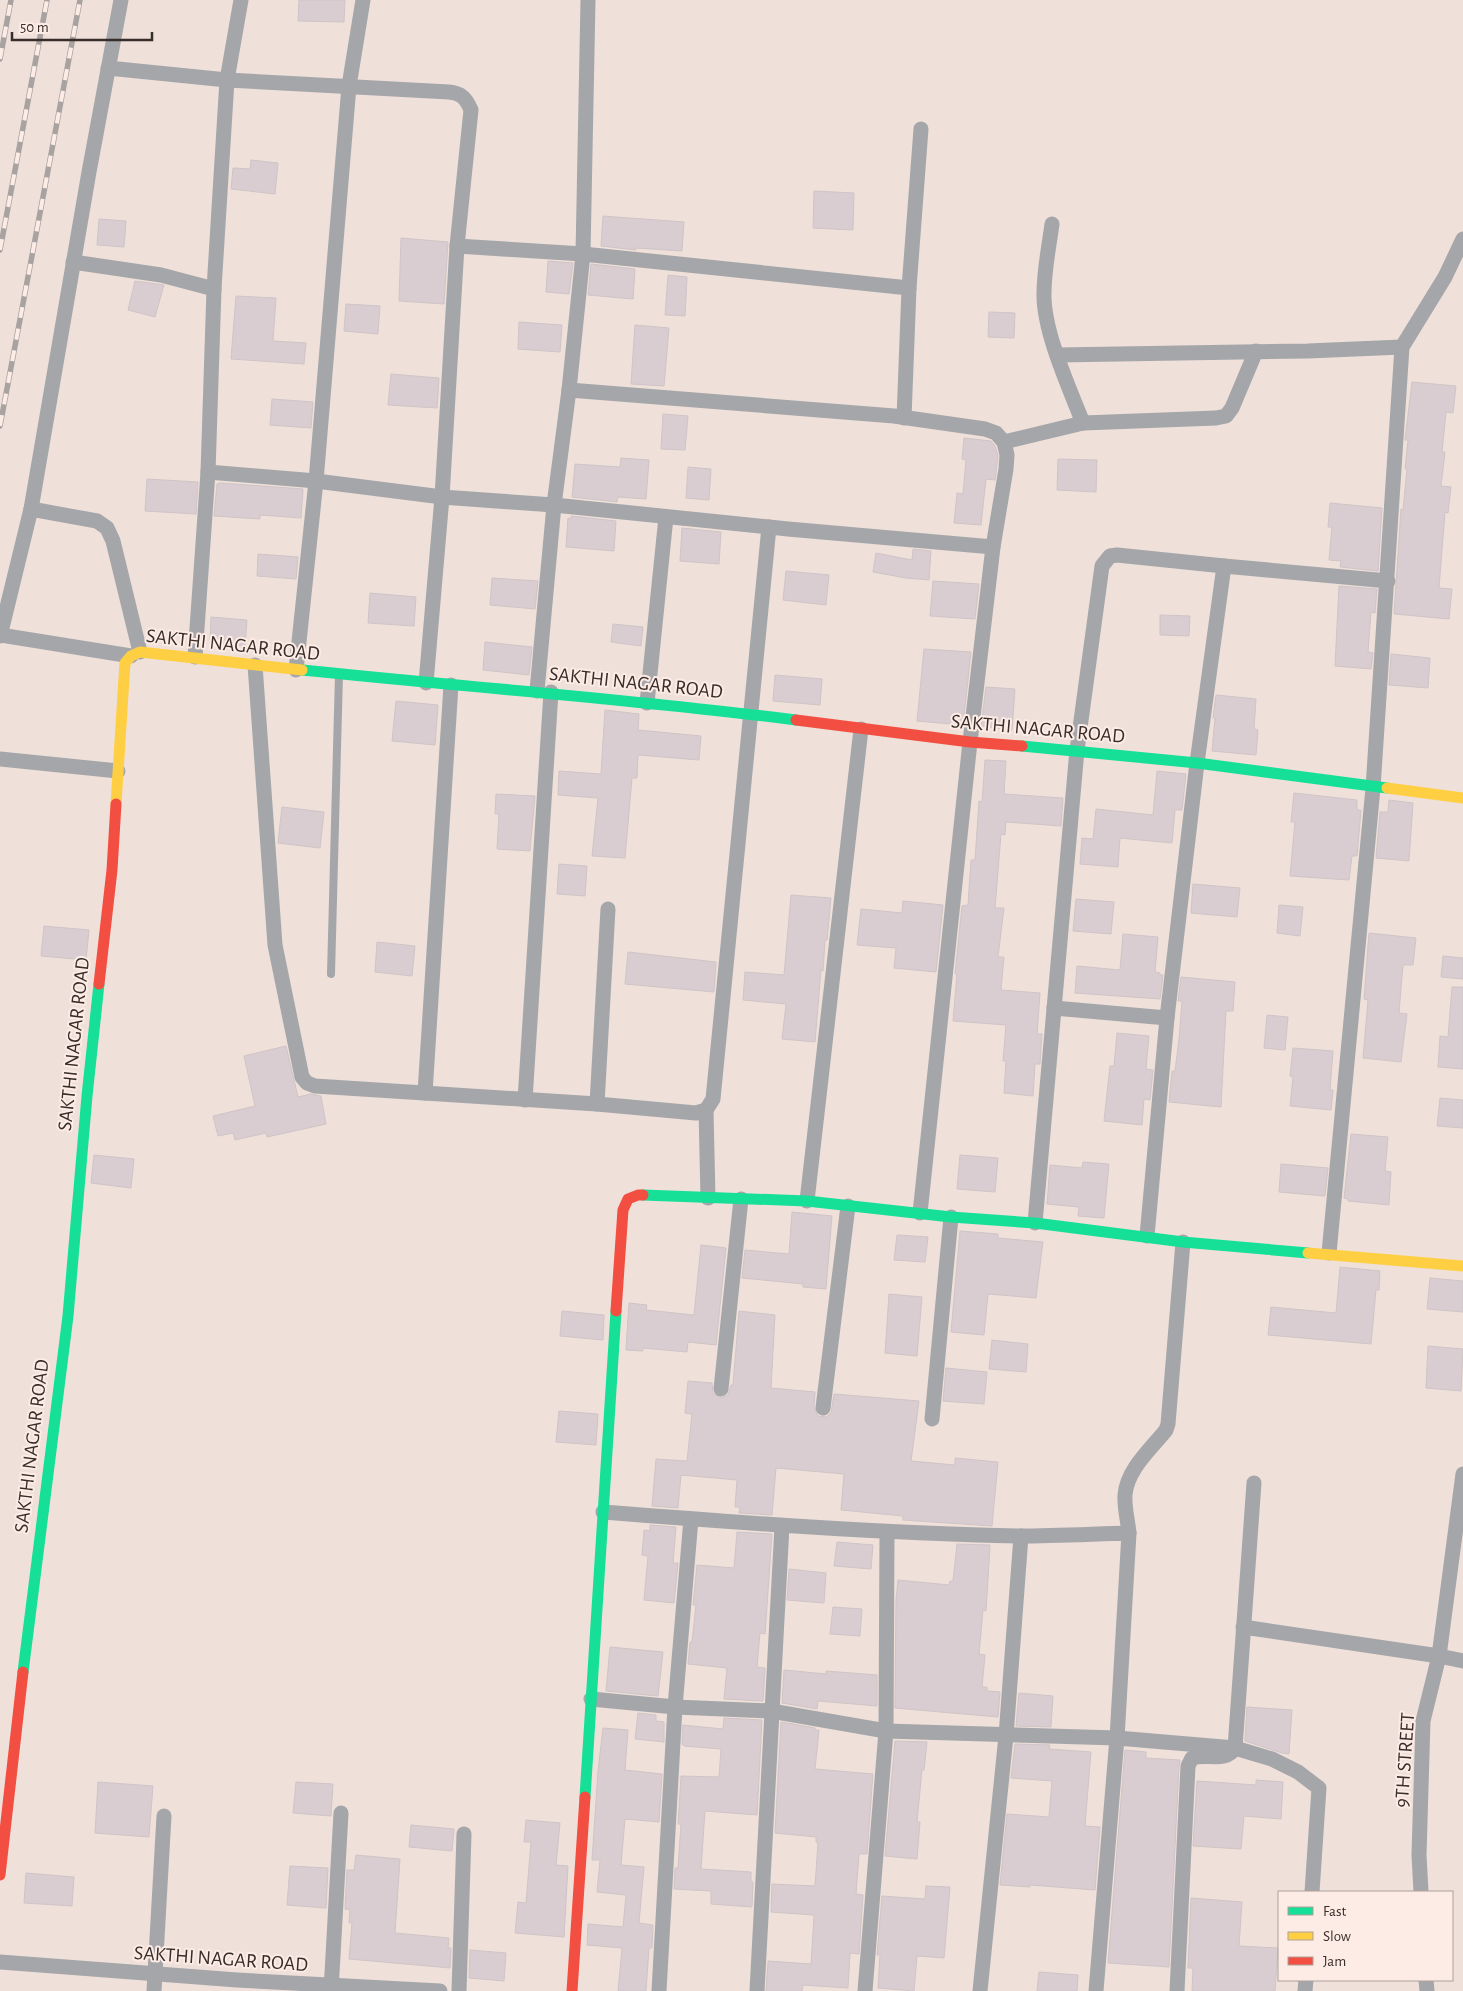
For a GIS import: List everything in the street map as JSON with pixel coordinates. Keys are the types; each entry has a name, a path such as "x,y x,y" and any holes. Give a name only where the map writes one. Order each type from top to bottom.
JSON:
{"street":[{"path":"31,509 97,521 107,528 113,541 135,654 0,636 31,509 73,262 121,0"},
{"path":"195,657 208,472 214,289 227,80 241,0"},
{"path":"296,670 316,480 349,86 363,0"},
{"path":"525,1100 554,505 569,390 583,254 588,0"},
{"path":"108,68 227,80 456,92 462,95 467,102 471,110 457,246 442,497 426,683"},
{"path":"904,418 909,288 921,129"},
{"path":"1052,224 1044,293 1045,314 1057,355 1082,423"},
{"path":"1329,1253 1373,788 1402,347 1445,277 1463,239"},
{"path":"457,246 583,254 909,288"},
{"path":"73,262 160,275 214,289"},
{"path":"1057,355 1308,351 1402,347"},
{"path":"1004,442 1082,423 1216,418 1226,416 1232,408 1256,351"},
{"path":"569,390 904,418 985,429 996,433 1004,442 1007,455 1006,469 993,548 970,742 920,1213"},
{"path":"208,472 316,480 442,497 554,505 993,548"},
{"path":"647,703 666,517"},
{"path":"708,1198 706,1110 713,1099 769,527"},
{"path":"1035,1223 1077,750 1102,566 1110,556 1117,555 1388,581"},
{"path":"1147,1236 1167,1018 1197,763 1224,566"},
{"name":"SAKTHI NAGAR ROAD","path":"0,1875 27,1634 68,1316 87,1096 112,870 125,663 135,654 195,657 296,670 426,683 544,691 750,714 970,742 1077,750 1197,763 1373,788 1463,798"},
{"path":"255,665 275,945 302,1077 307,1083 315,1086 597,1104 696,1113 706,1110"},
{"path":"424,1093 451,685"},
{"path":"808,1201 861,729"},
{"path":"0,759 118,771"},
{"path":"597,1104 608,910"},
{"path":"1054,1008 1167,1018"},
{"path":"572,1991 623,1210 628,1199 638,1195 808,1201 951,1217 1035,1223 1183,1242 1329,1253 1463,1266"},
{"path":"721,1389 741,1199"},
{"path":"823,1408 848,1206"},
{"path":"932,1419 951,1217"},
{"path":"1096,1991 1117,1738 1129,1534 1125,1495 1128,1480 1139,1462 1166,1430 1168,1424 1183,1242"},
{"name":"9TH STREET","path":"1421,1891 1418,1855 1423,1721 1439,1656 1463,1474"},
{"path":"1177,1991 1188,1766 1192,1758 1200,1755 1225,1757 1231,1754 1235,1748 1254,1483"},
{"path":"603,1512 887,1532 1020,1536 1129,1534"},
{"path":"659,1991 675,1707 691,1519"},
{"path":"758,1991 782,1526"},
{"path":"865,1991 886,1730 887,1532"},
{"path":"980,1991 1006,1736 1020,1536"},
{"path":"1243,1627 1463,1661"},
{"path":"591,1699 675,1707 771,1712 886,1730 1006,1736 1117,1738 1235,1748 1272,1759 1298,1772 1320,1788 1312,1891"},
{"path":"331,1988 341,1814"},
{"path":"154,1991 164,1816"},
{"path":"459,1991 464,1834"},
{"name":"SAKTHI NAGAR ROAD","path":"0,1962 156,1972 236,1985 440,1991"}],"lane":[{"path":"331,974 339,674"}],"building":[{"path":"299,0 345,0 344,22 298,21"},
{"path":"251,160 278,163 275,194 231,189 233,168 250,169"},
{"path":"814,191 854,193 853,230 813,228"},
{"path":"603,216 684,222 682,251 636,248 636,250 601,246"},
{"path":"99,219 126,221 124,247 97,245"},
{"path":"401,238 448,242 444,304 399,301"},
{"path":"548,261 573,263 569,294 546,292"},
{"path":"591,264 635,269 633,299 588,295"},
{"path":"668,275 687,277 685,316 665,315"},
{"path":"135,281 164,285 155,317 128,310"},
{"path":"236,296 276,298 273,341 306,343 304,364 231,359"},
{"path":"346,304 380,306 378,334 344,331"},
{"path":"989,312 1015,313 1014,338 988,337"},
{"path":"519,322 562,325 560,352 518,349"},
{"path":"635,325 669,328 664,386 631,384"},
{"path":"391,374 439,378 437,408 388,405"},
{"path":"1412,382 1456,386 1453,413 1446,412 1442,452 1445,452 1441,486 1451,487 1448,513 1445,512 1439,588 1452,589 1449,619 1394,614 1401,509 1403,510 1407,469 1405,469 1408,440 1405,440"},
{"path":"272,399 313,402 311,428 270,425"},
{"path":"663,414 688,416 685,450 661,449"},
{"path":"964,438 991,441 995,446 998,456 995,480 986,479 981,525 954,523 957,493 963,494 966,460 962,459"},
{"path":"621,458 649,460 646,499 618,497 617,502 572,497 575,464 620,467"},
{"path":"1058,459 1097,460 1096,492 1057,490"},
{"path":"688,467 711,469 709,500 686,498"},
{"path":"147,479 198,482 196,514 145,511"},
{"path":"217,484 303,489 301,518 260,515 260,519 214,516"},
{"path":"1330,503 1382,508 1378,571 1340,567 1341,561 1329,560 1332,527 1328,527"},
{"path":"571,516 616,521 614,551 566,547 568,518 571,519"},
{"path":"682,528 721,532 719,564 680,561"},
{"path":"913,549 931,551 929,580 873,572 876,553 912,560"},
{"path":"258,554 298,557 296,579 257,576"},
{"path":"786,571 829,575 826,605 783,600"},
{"path":"492,578 538,581 535,609 490,605"},
{"path":"933,581 979,584 975,619 930,616"},
{"path":"1339,586 1377,589 1375,613 1371,612 1368,652 1373,653 1371,669 1335,666"},
{"path":"370,593 416,597 414,626 368,623"},
{"path":"1160,615 1190,616 1189,636 1160,635"},
{"path":"211,617 247,620 245,646 210,644"},
{"path":"613,624 643,627 641,646 611,642"},
{"path":"485,642 532,647 529,675 483,670"},
{"path":"924,649 971,652 963,725 917,721"},
{"path":"1391,654 1430,658 1428,688 1389,685"},
{"path":"775,675 822,679 820,705 773,701"},
{"path":"986,687 1015,689 1012,730 981,726"},
{"path":"1216,695 1256,699 1254,729 1258,730 1256,755 1212,751"},
{"path":"396,701 438,705 435,745 392,741"},
{"path":"605,710 639,714 638,730 701,736 699,760 638,755 637,778 632,778 625,858 592,856 598,798 558,795 559,771 601,774"},
{"path":"985,760 1006,761 1004,794 1063,798 1061,826 1006,822 1005,835 1001,834 995,908 1004,908 998,957 1004,957 1001,990 1040,993 1037,1034 1042,1034 1040,1064 1035,1064 1033,1096 1004,1093 1006,1061 1003,1061 1006,1025 953,1021 957,974 955,974 962,906 968,905 971,860 975,860 979,801 982,802"},
{"path":"1157,771 1186,774 1182,810 1175,810 1172,843 1120,838 1118,867 1080,864 1082,838 1093,839 1096,809 1153,815"},
{"path":"1294,793 1357,800 1357,810 1361,810 1357,856 1352,856 1349,880 1290,876 1295,822 1291,822"},
{"path":"496,794 535,796 530,851 497,849 499,814 495,814"},
{"path":"1389,800 1413,803 1409,861 1376,858 1380,812 1388,812"},
{"path":"282,807 324,812 320,848 278,843"},
{"path":"559,864 587,866 585,896 557,894"},
{"path":"1193,884 1240,888 1237,917 1191,913"},
{"path":"791,895 831,898 823,971 821,970 815,1042 782,1039 786,1004 743,1000 745,972 784,975"},
{"path":"1076,899 1114,902 1111,934 1073,931"},
{"path":"903,901 943,905 936,972 894,968 896,948 857,945 861,909 902,913"},
{"path":"1279,905 1303,907 1300,936 1277,933"},
{"path":"44,926 89,930 86,960 41,956"},
{"path":"1369,933 1416,938 1413,965 1403,965 1399,1013 1407,1014 1401,1062 1363,1058 1368,1000 1364,999"},
{"path":"1123,934 1158,937 1155,972 1163,975 1160,999 1075,993 1077,966 1120,970"},
{"path":"377,942 415,946 412,976 375,972"},
{"path":"628,952 716,962 714,992 625,984"},
{"path":"1443,956 1463,958 1463,979 1441,977"},
{"path":"1181,977 1235,982 1233,1011 1226,1011 1221,1107 1169,1102 1172,1071 1175,1071 1179,1039 1182,1001 1178,1001"},
{"path":"1452,987 1463,987 1463,1069 1438,1067 1440,1036 1448,1037"},
{"path":"1267,1015 1288,1017 1285,1050 1264,1048"},
{"path":"1117,1033 1149,1036 1146,1069 1153,1070 1150,1100 1144,1099 1142,1125 1104,1121 1110,1066 1114,1066"},
{"path":"286,1046 298,1097 311,1094 321,1096 326,1124 267,1137 266,1133 235,1140 233,1133 218,1136 213,1116 255,1106 244,1056"},
{"path":"1293,1048 1333,1051 1330,1090 1333,1090 1331,1110 1290,1106 1293,1077 1290,1076"},
{"path":"1440,1098 1463,1100 1463,1128 1437,1126"},
{"path":"1351,1134 1388,1137 1385,1171 1391,1172 1389,1205 1348,1201 1348,1199 1344,1198"},
{"path":"94,1155 134,1159 131,1188 91,1183"},
{"path":"960,1155 998,1158 995,1192 957,1189"},
{"path":"1083,1162 1109,1164 1104,1218 1078,1216 1079,1207 1047,1204 1050,1165 1082,1168"},
{"path":"1281,1164 1328,1168 1325,1196 1279,1192"},
{"path":"792,1212 832,1216 826,1289 803,1287 803,1284 742,1278 745,1250 789,1254"},
{"path":"960,1231 998,1234 998,1238 1043,1242 1036,1298 988,1294 984,1335 951,1332"},
{"path":"897,1235 928,1237 925,1262 894,1260"},
{"path":"701,1245 726,1248 716,1345 688,1342 687,1352 643,1348 643,1351 626,1350 629,1303 647,1305 646,1310 694,1315"},
{"path":"1340,1267 1380,1271 1379,1290 1376,1290 1371,1344 1268,1335 1271,1307 1336,1313"},
{"path":"1430,1278 1463,1281 1463,1312 1427,1309"},
{"path":"889,1294 922,1297 917,1356 885,1353"},
{"path":"562,1311 604,1315 603,1340 560,1336"},
{"path":"739,1311 775,1315 771,1388 815,1392 814,1407 818,1416 826,1417 831,1413 834,1394 919,1401 911,1461 955,1465 955,1458 998,1462 992,1526 903,1520 903,1516 841,1510 844,1474 776,1468 772,1515 739,1513 740,1507 735,1507 737,1480 681,1475 678,1508 652,1506 656,1459 687,1461 692,1414 685,1413 688,1381 712,1383 713,1393 721,1398 728,1395 731,1385 733,1385"},
{"path":"992,1340 1028,1344 1026,1372 989,1369"},
{"path":"1428,1346 1463,1349 1461,1391 1426,1388"},
{"path":"946,1368 987,1372 984,1404 943,1401"},
{"path":"559,1411 598,1414 596,1445 556,1442"},
{"path":"650,1525 676,1527 673,1563 678,1563 674,1603 644,1600 648,1556 642,1555 644,1530 650,1531"},
{"path":"737,1532 772,1534 765,1634 760,1633 757,1667 765,1668 763,1701 724,1699 727,1668 688,1664 696,1605 693,1605 697,1565 734,1568"},
{"path":"837,1542 873,1545 871,1569 834,1566"},
{"path":"957,1544 990,1545 986,1611 983,1610 979,1654 985,1655 982,1687 987,1687 987,1691 1000,1692 998,1717 895,1708 896,1600 898,1580 949,1585 950,1581 953,1581"},
{"path":"789,1569 826,1573 824,1603 787,1600"},
{"path":"833,1607 862,1609 860,1636 830,1634"},
{"path":"610,1647 663,1652 658,1696 606,1691"},
{"path":"784,1670 826,1674 826,1671 877,1675 877,1706 818,1701 817,1709 782,1703"},
{"path":"1019,1693 1053,1696 1051,1727 1016,1726"},
{"path":"1247,1707 1292,1710 1289,1754 1245,1741"},
{"path":"638,1713 656,1715 656,1721 664,1722 664,1742 635,1739"},
{"path":"724,1718 762,1720 757,1815 705,1811 701,1869 751,1872 751,1882 753,1882 752,1907 711,1904 711,1891 674,1889 675,1868 678,1868 681,1824 678,1824 681,1776 719,1777 721,1749 684,1746 682,1744 683,1725 723,1729"},
{"path":"781,1722 819,1730 815,1769 873,1774 867,1854 859,1854 856,1894 863,1895 859,1954 850,1953 848,1988 803,1985 802,1991 766,1991 768,1961 811,1964 814,1917 813,1915 771,1912 772,1884 815,1886 818,1843 816,1842 816,1837 775,1833"},
{"path":"603,1728 628,1730 625,1770 662,1774 659,1822 625,1819 621,1865 644,1867 639,1923 653,1925 652,1948 649,1948 646,1991 618,1991 622,1948 587,1945 588,1924 623,1927 626,1895 597,1892 600,1860 592,1860"},
{"path":"895,1741 927,1742 917,1822 920,1822 917,1859 885,1856"},
{"path":"1015,1744 1050,1745 1049,1749 1091,1752 1085,1826 1100,1827 1095,1890 1030,1885 1030,1887 1000,1885 1007,1814 1049,1817 1052,1781 1011,1778"},
{"path":"1125,1750 1146,1752 1146,1758 1180,1760 1169,1967 1108,1963"},
{"path":"1256,1780 1283,1782 1281,1819 1244,1816 1241,1849 1193,1846 1197,1781 1256,1785"},
{"path":"98,1782 153,1786 149,1837 95,1833"},
{"path":"296,1782 333,1784 331,1816 293,1813"},
{"path":"526,1820 560,1823 556,1865 568,1866 564,1937 515,1933 518,1902 526,1903 531,1842 524,1842"},
{"path":"411,1825 454,1829 452,1851 409,1847"},
{"path":"356,1855 400,1859 395,1933 449,1938 448,1948 451,1948 450,1968 349,1959 352,1923 349,1923 350,1910 345,1909 347,1870 354,1870"},
{"path":"290,1866 328,1868 326,1908 287,1905"},
{"path":"26,1873 74,1877 72,1906 24,1903"},
{"path":"926,1886 950,1887 944,1958 917,1956 914,1991 878,1988 880,1955 877,1955 882,1896 925,1899"},
{"path":"1191,1898 1242,1902 1239,1946 1278,1948 1275,1991 1192,1991 1193,1968 1188,1968"},
{"path":"470,1950 506,1953 504,1981 469,1978"},
{"path":"1039,1972 1078,1975 1077,1991 1037,1991"}],"railway":[{"path":"0,59 11,0"},
{"path":"0,250 47,0"},
{"path":"0,426 80,0"}],"traffic: fast":[{"path":"302,670 611,699 796,720"},
{"path":"1022,746 1197,763 1387,788"},
{"path":"23,1672 68,1316 87,1096 99,984"},
{"path":"643,1195 807,1201 951,1217 1035,1223 1183,1242 1308,1253"},
{"path":"585,1797 616,1311"}],"traffic: slow":[{"path":"116,804 125,663 131,656 140,652 302,670"},
{"path":"1387,788 1463,798"},
{"path":"1308,1253 1463,1266"}],"traffic: jam":[{"path":"796,720 970,742 1022,746"},
{"path":"99,984 112,870 116,804"},
{"path":"616,1311 623,1210 628,1199 643,1195"},
{"path":"0,1875 23,1672"},
{"path":"572,1991 585,1797"}]}
